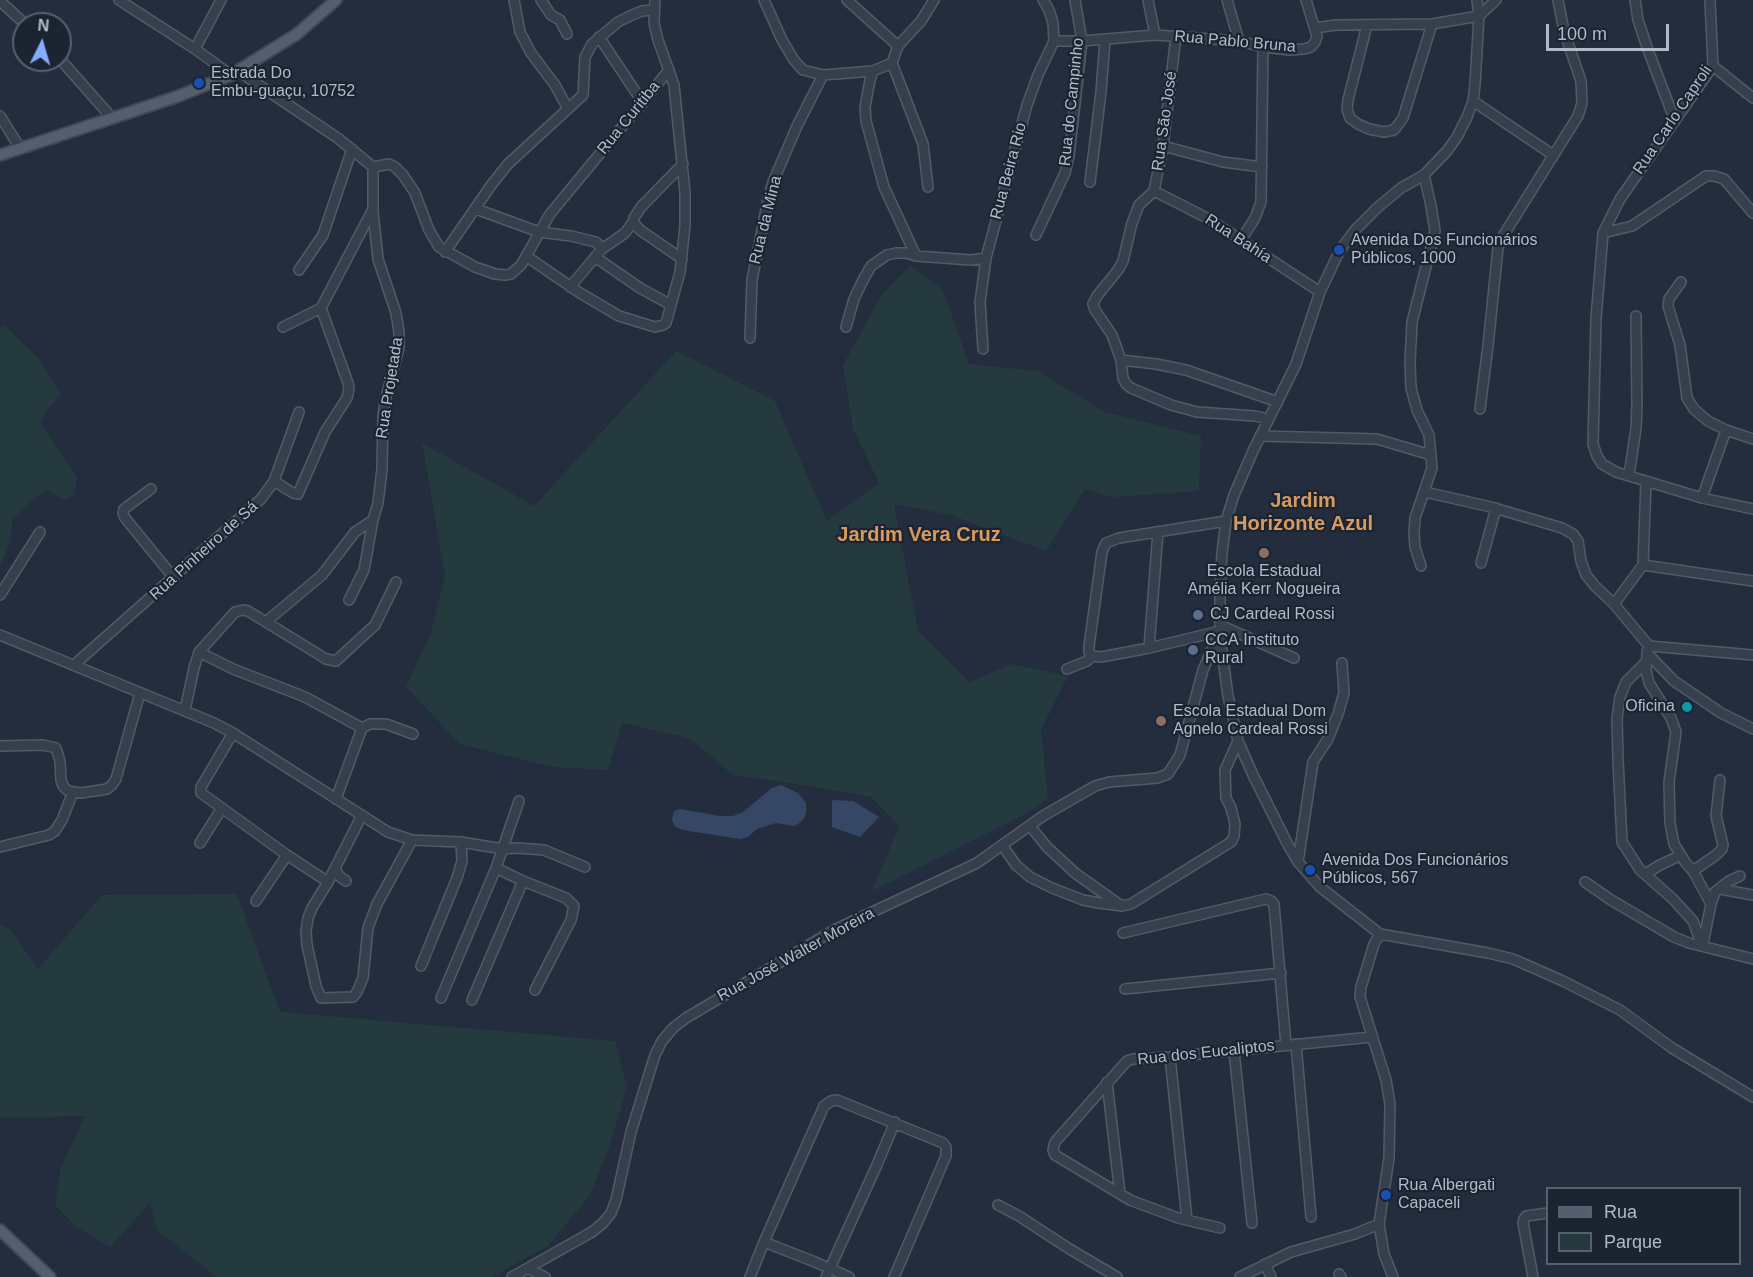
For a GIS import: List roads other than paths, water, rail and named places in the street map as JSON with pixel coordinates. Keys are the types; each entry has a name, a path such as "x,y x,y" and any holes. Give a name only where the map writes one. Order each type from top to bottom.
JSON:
{"main road":[{"path":"0,155 176,97 235,73 297,34 336,0"},
{"path":"0,1230 50,1277"}],"street":[{"path":"119,0 352,149 373,167 389,164 395,167 415,193 434,241 446,252 508,164 584,95 585,57 599,37 632,15 654,5 658,40 669,70"},
{"path":"195,49 221,0"},
{"path":"514,0 520,32 568,109"},
{"path":"541,0 552,15 560,20 567,34"},
{"path":"764,0 782,40 803,70 823,75 873,71 892,63"},
{"path":"847,0 898,46"},
{"path":"928,187 923,144 892,63 898,46 921,21 934,0"},
{"path":"1043,0 1053,23 1054,41"},
{"name":"Rua do Campinho","path":"1036,235 1065,173 1069,156 1082,41 1075,0"},
{"path":"1148,0 1155,35"},
{"path":"1227,0 1239,41"},
{"path":"1305,0 1315,28"},
{"path":"1477,0 1479,15 1473,101 1457,137 1424,175 1401,188 1377,208 1355,230 1340,250 1320,292 1303,345 1234,495 1226,521 1220,590 1220,631 1228,696 1238,741 1298,862 1320,887 1380,934 1514,959 1620,1010 1672,1048 1753,1097"},
{"path":"1479,15 1496,0"},
{"path":"1480,409 1498,248 1503,236 1578,116 1582,93 1581,81 1564,31 1558,0"},
{"path":"1635,0 1638,20 1648,50 1675,120"},
{"name":"Rua Carlo Caproli","path":"1603,232 1620,199 1713,66 1710,0"},
{"path":"0,1 12,12"},
{"name":"Rua Pablo Bruna","path":"1054,41 1105,40 1155,35 1239,41 1290,50 1311,47 1316,42 1315,28 1432,24 1479,15"},
{"path":"1368,25 1347,109 1350,118 1358,124 1384,132 1394,130 1403,118 1432,24"},
{"name":"Rua São José","path":"1121,360 1112,335 1093,304 1123,261 1132,223 1140,205 1154,191 1163,146 1176,36"},
{"path":"599,37 643,103"},
{"path":"1090,182 1105,40"},
{"name":"Rua Beira Rio","path":"982,349 980,302 986,258 1026,105 1054,41"},
{"path":"1241,240 1260,208 1263,47"},
{"path":"1713,66 1753,98"},
{"name":"Rua Curitiba","path":"446,252 475,267 505,275 517,270 539,232 567,192 669,70"},
{"name":"Rua Curitiba","path":"669,70 674,85 683,164 685,226 682,259 672,305"},
{"path":"873,71 865,107 866,121 884,187 916,256"},
{"path":"71,72 112,118"},
{"name":"Rua da Mina","path":"750,338 752,280 768,199 797,126 823,75"},
{"path":"1473,101 1553,155"},
{"path":"0,116 20,148"},
{"path":"1163,146 1223,162 1262,167"},
{"path":"299,270 323,235 352,149"},
{"path":"570,287 602,249 621,237 641,207 683,164"},
{"name":"Rua Projetada","path":"349,600 363,570 380,491 384,409 399,348 396,313 378,259 373,209 373,167"},
{"path":"1421,566 1415,547 1415,518 1432,468 1429,435 1417,410 1411,388 1412,322 1435,231 1424,175"},
{"path":"1753,213 1724,179 1706,176 1632,226 1603,232 1596,319 1593,444 1602,464 1616,472 1702,498 1753,509"},
{"name":"Rua Bahía","path":"1154,191 1209,219 1320,292"},
{"name":"Rua Projetada","path":"321,308 373,209"},
{"path":"476,209 539,232 596,242 602,249"},
{"path":"633,222 640,230 682,259"},
{"path":"846,327 854,299 871,266 887,255 906,253 916,256 971,260 986,258"},
{"path":"526,256 605,309 645,325 655,327 663,325 672,305 640,288 595,257"},
{"path":"1681,282 1669,299 1668,306 1680,345 1687,398 1694,409 1708,421 1753,439"},
{"path":"274,481 293,494 298,494 326,432 348,393 348,383 321,308 283,327"},
{"path":"1629,476 1637,412 1636,316"},
{"path":"1269,419 1197,412 1171,405 1126,384 1121,360 1185,370 1278,402"},
{"name":"Rua Pinheiro de Sá","path":"74,665 261,500 274,481 299,412"},
{"path":"1702,498 1726,430"},
{"path":"1260,436 1377,439 1431,455"},
{"path":"1614,604 1643,565 1646,481"},
{"path":"151,489 124,509 123,513 174,578"},
{"path":"1425,492 1496,508 1562,528 1573,534 1578,541 1586,575 1614,604 1647,654 1674,681 1721,712 1753,729"},
{"path":"1481,563 1496,508"},
{"path":"267,621 322,575 355,532 373,520"},
{"path":"1092,656 1089,646 1102,552 1106,543 1119,538 1226,521"},
{"path":"0,595 40,532"},
{"path":"1149,648 1158,532"},
{"path":"1643,565 1753,581"},
{"path":"185,710 199,652 238,610 248,611 326,659 336,661 375,625 396,582"},
{"path":"1092,656 1101,657 1149,648 1220,631 1294,658"},
{"name":"Rua José Walter Moreira","path":"512,1277 592,1232 611,1213 631,1131 655,1054 673,1028 836,929 976,863 1095,786 1109,782 1157,778 1168,774 1180,755 1203,670 1220,631"},
{"path":"0,635 185,710 233,733 388,832 412,840 461,842 503,849 544,850 585,867"},
{"path":"199,652 233,669 305,697 362,728"},
{"path":"1647,654 1753,654"},
{"path":"1647,654 1646,670 1649,683 1671,718 1676,732 1669,782 1670,823 1674,844 1693,871 1711,904"},
{"path":"1647,654 1626,682 1620,697 1617,718 1622,842 1640,870 1694,921 1702,946"},
{"path":"1067,669 1087,661 1092,656"},
{"path":"1298,862 1312,762 1328,739 1344,693 1342,663"},
{"path":"0,746 56,747 63,786 73,792 107,789 116,779 140,693"},
{"path":"336,799 362,728 370,724 387,724 413,734"},
{"path":"233,733 200,790 204,796 328,882"},
{"path":"1002,845 1016,865 1030,877 1052,888 1083,900 1122,906 1131,904 1231,842 1235,824 1226,798 1225,770 1238,741"},
{"path":"1693,871 1722,849 1716,816 1720,780"},
{"path":"0,847 49,835 55,831 73,792"},
{"path":"441,998 496,868 519,801"},
{"path":"200,843 222,808"},
{"path":"362,815 308,918 307,945 321,998 353,997 363,978 368,928 372,917 412,840"},
{"path":"1030,826 1047,847 1075,873 1122,906"},
{"path":"421,966 457,878 462,861 461,842"},
{"path":"256,901 287,855"},
{"path":"1645,874 1681,855"},
{"path":"335,868 339,876 346,881"},
{"path":"496,868 566,898 574,906 571,920 535,990"},
{"path":"1702,946 1715,892 1740,876"},
{"path":"472,1000 523,881"},
{"path":"1585,882 1674,937 1753,959"},
{"path":"1719,889 1753,895"},
{"path":"1123,933 1266,899 1274,904 1286,1045"},
{"path":"1380,934 1374,944 1360,997 1386,1080 1390,1104 1389,1158 1379,1224 1384,1254 1393,1277"},
{"path":"1125,989 1281,973"},
{"name":"Rua dos Eucaliptos","path":"1220,1228 1187,1220 1130,1200 1055,1155 1053,1150 1055,1142 1126,1061 1372,1036"},
{"path":"1296,1044 1311,1217"},
{"path":"1234,1051 1252,1223"},
{"path":"1170,1057 1187,1220"},
{"path":"1107,1082 1120,1194"},
{"path":"750,1277 824,1106 837,1100 943,1143 947,1151 894,1277"},
{"path":"828,1273 895,1122"},
{"path":"998,1205 1117,1277"},
{"path":"1533,1277 1523,1223 1526,1216 1546,1213"},
{"path":"1240,1277 1291,1252 1355,1234 1379,1224"},
{"path":"764,1242 828,1273 849,1277"},
{"path":"1265,1264 1271,1277"},
{"path":"529,1269 545,1277"}],"water":[{"path":"781,785 798,793 806,803 804,819 793,826 776,823 757,829 748,837 740,839 683,830 674,826 672,819 674,811 680,809 733,816 743,812 772,788"},
{"path":"832,800 853,801 879,817 860,837 832,827"}],"place":[{"name":"Estrada Do Embu-guaçu, 10752","path":"199,83"},
{"name":"Avenida Dos Funcionários Públicos, 1000","path":"1339,250"},
{"name":"Escola Estadual Amélia Kerr Nogueira","path":"1264,553"},
{"name":"CJ Cardeal Rossi","path":"1198,615"},
{"name":"CCA Instituto Rural","path":"1193,650"},
{"name":"Oficina","path":"1687,707"},
{"name":"Escola Estadual Dom Agnelo Cardeal Rossi","path":"1161,721"},
{"name":"Avenida Dos Funcionários Públicos, 567","path":"1310,870"},
{"name":"Rua Albergati Capaceli","path":"1386,1195"}],"district":[{"name":"Jardim Horizonte Azul","path":"1303,512"},
{"name":"Jardim Vera Cruz","path":"919,535"}]}
